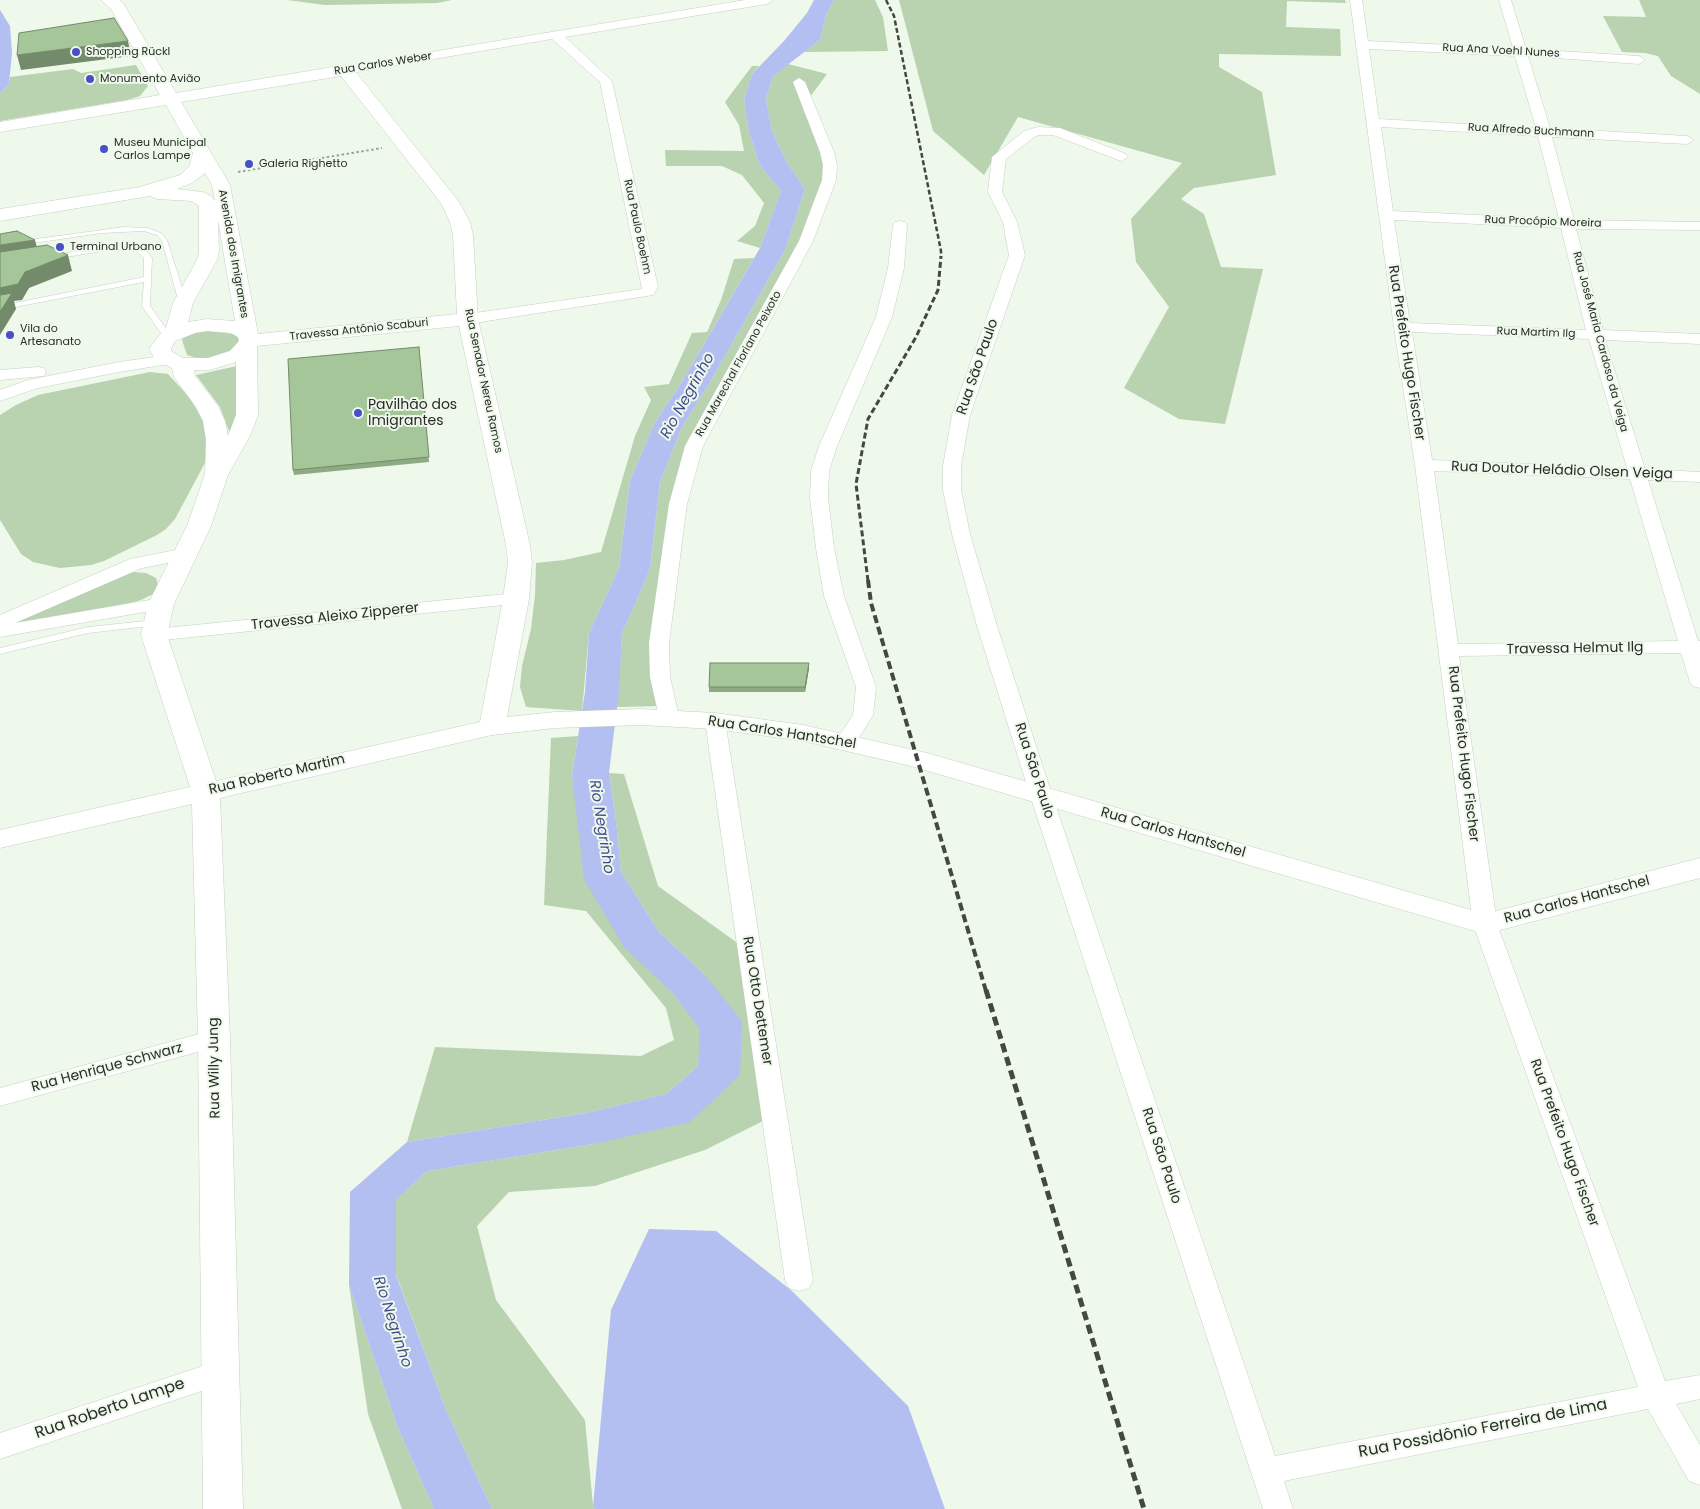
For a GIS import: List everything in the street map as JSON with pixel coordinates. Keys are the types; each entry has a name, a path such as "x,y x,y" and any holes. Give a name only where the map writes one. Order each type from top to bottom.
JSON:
{"main road":[{"name":"Avenida dos Imigrantes","path":"109,0 117,6 202,153 218,176 221,184 247,341 247,415 239,436 216,475 198,526 157,621"},
{"name":"Rua Carlos Weber","path":"0,127 345,70"},
{"name":"Rua Senador Nereu Ramos","path":"345,70 450,202 460,222 463,235 468,319 518,545 520,562 516,599 492,727"},
{"path":"0,215 140,194 168,186 186,179 198,169 202,153"},
{"name":"Avenida dos Imigrantes","path":"140,194 183,194 196,196 204,200 208,205 209,252 207,260 183,303 171,347 185,377 207,406 214,422 217,440 216,475"},
{"name":"Travessa Antônio Scaburi","path":"247,341 468,319"},
{"path":"207,325 224,325 238,328 247,341 225,360 210,364 171,347 190,328 207,325"},
{"name":"Rua Willy Jung","path":"157,621 206,792 214,1039 223,1509"},
{"name":"Rua Carlos Hantschel","path":"555,720 655,717 794,732 846,742 916,759 1485,924 1700,868"},
{"name":"Rua Roberto Martim","path":"0,839 492,727 555,720"}],"street":[{"name":"Rua Carlos Weber","path":"345,70 767,0"},
{"name":"Rua Prefeito Hugo Fischer","path":"1356,0 1402,328 1424,466 1485,924 1656,1396 1700,1472"},
{"name":"Rua José Maria Cardoso da Veiga","path":"1505,0 1569,224 1596,336 1637,475 1694,647 1700,682"},
{"name":"Rua Paulo Boehm","path":"468,319 638,294 648,292 650,287 606,81 555,35"},
{"name":"Rua Ana Voehl Nunes","path":"1363,45 1521,52 1639,60"},
{"name":"Rua Marechal Floriano Peixoto","path":"655,717 660,677 659,643 678,504 686,472 704,426 806,241 828,180 830,165 828,152 799,82"},
{"name":"Rua Alfredo Buchmann","path":"1374,123 1687,140"},
{"name":"Rua São Paulo","path":"1121,157 1055,131 1038,131 1028,134 999,157 995,192 1010,222 1017,255 961,415 952,466 952,490 961,534 987,626 1041,795 1278,1509"},
{"name":"Rua Procópio Moreira","path":"1386,215 1569,224 1700,226"},
{"path":"846,742 863,715 866,687 834,596 825,548 819,498 820,471 828,446 884,317 896,268 900,225"},
{"name":"Rua Martim Ilg","path":"1402,328 1700,339"},
{"path":"0,375 39,372 132,352 171,347"},
{"path":"0,396 34,384 119,367 171,347"},
{"name":"Rua Doutor Heládio Olsen Veiga","path":"1424,466 1700,477"},
{"path":"0,622 130,565 186,554"},
{"name":"Travessa Aleixo Zipperer","path":"0,631 516,599"},
{"name":"Travessa Helmut Ilg","path":"1449,650 1694,647"},
{"name":"Rua Otto Dettemer","path":"715,722 799,1280"},
{"name":"Rua Henrique Schwarz","path":"0,1097 214,1039"},
{"name":"Rua Roberto Lampe","path":"0,1446 221,1372"},
{"name":"Rua Possidônio Ferreira de Lima","path":"1266,1471 1700,1387"}],"lane":[{"path":"0,246 124,228 145,229 159,234 165,241 183,303"},
{"path":"48,258 115,247 135,248 143,252 148,258 146,306 171,347"},
{"path":"0,308 147,279"},
{"path":"0,651 88,630 157,621"}],"path":[{"path":"218,176 404,144"}],"green space":[{"path":"287,0 452,0 437,3 325,5"},
{"path":"834,0 875,0 883,17 888,51 804,52 820,40 826,15"},
{"path":"899,0 1345,0 1346,3 1287,1 1286,27 1340,29 1341,56 1219,54 1219,67 1262,92 1276,175 1194,188 1181,199 1204,214 1221,267 1263,269 1225,424 1179,419 1124,388 1169,307 1136,262 1131,219 1182,163 1018,117 984,175 933,131"},
{"path":"1639,0 1700,0 1700,94 1671,76 1658,56 1645,53 1622,52 1603,16 1646,17"},
{"path":"788,64 827,74 807,101 827,152 819,208 704,426 672,542 666,706 617,707 622,634 650,569 660,482 682,427 709,384 785,250 805,189 787,163 772,131 766,99 773,76"},
{"path":"136,65 148,86 140,96 127,100 0,121 0,93 9,84 10,77 73,69 81,73"},
{"path":"752,66 759,66 752,74 744,100 749,132 760,166 781,191 760,248 737,241 755,226 764,203 742,175 722,166 666,166 665,150 744,151 739,125 725,102"},
{"path":"754,258 683,380 654,424 630,481 619,568 589,633 582,711 526,707 520,687 522,666 531,629 536,563 564,560 601,552 635,436 651,400 644,387 669,384 692,333 707,332 721,300 734,259"},
{"path":"210,331 233,334 243,340 237,348 210,358 200,359 187,355 182,340 185,336 192,332"},
{"path":"237,366 241,392 230,446 229,431 220,407 196,375"},
{"path":"150,372 168,374 190,398 202,419 209,440 206,461 175,519 157,535 104,561 91,565 60,568 33,562 21,554 0,520 0,415 38,395"},
{"path":"132,572 146,573 156,578 158,585 153,594 126,604 10,627 7,624"},
{"path":"578,736 572,775 579,824 671,991 701,1029 698,1066 666,1094 586,1113 407,1142 435,1047 641,1056 674,1040 666,1008 586,911 544,905 551,738"},
{"path":"609,773 624,774 658,886 750,952 775,1115 705,1150 595,1186 509,1192 477,1226 496,1300 585,1420 593,1506 595,1509 492,1509 446,1410 396,1274 396,1200 427,1171 593,1144 740,1075 705,975 659,932 621,872"},
{"path":"349,1285 398,1428 434,1509 402,1509 368,1414"}],"water":[{"name":"Rio Negrinho","path":"814,0 834,0 826,15 820,40 773,76 766,99 772,131 787,163 805,189 785,250 709,384 682,427 660,482 650,569 622,634 619,691 609,773 621,872 659,932 705,975 742,1021 740,1075 690,1122 593,1144 427,1171 396,1200 396,1275 446,1410 492,1509 434,1509 398,1428 349,1285 350,1192 407,1142 586,1113 666,1094 698,1066 700,1029 671,991 624,947 584,879 572,775 585,692 589,633 619,568 630,481 654,424 683,380 760,248 781,191 760,166 749,132 744,100 752,74 784,41 807,13"},
{"path":"0,10 10,26 12,53 9,84 0,93"},
{"path":"649,1229 716,1231 792,1291 908,1406 945,1509 595,1509 593,1506 611,1310"}],"building":[{"path":"114,18 128,41 17,55 19,33"},
{"path":"17,231 35,240 0,245 0,234"},
{"path":"47,245 68,255 25,272 18,284 0,288 0,252"},
{"path":"12,293 0,312 0,295"},
{"name":"Pavilhão dos Imigrantes","path":"419,347 429,457 293,470 288,359"},
{"path":"710,663 809,663 805,687 709,687"}],"railway":[{"path":"886,0 894,16 941,256"},
{"path":"868,581 856,484 868,419 916,337 938,290 941,256"},
{"path":"868,580 871,603 986,991"},
{"path":"986,990 1144,1509"}],"place":[{"name":"Shopping Rückl","path":"76,52"},
{"name":"Monumento Avião","path":"90,79"},
{"name":"Museu Municipal Carlos Lampe","path":"104,149"},
{"name":"Galeria Righetto","path":"249,164"},
{"name":"Terminal Urbano","path":"60,247"},
{"name":"Vila do Artesanato","path":"10,335"},
{"name":"Pavilhão dos Imigrantes","path":"358,413"}]}
